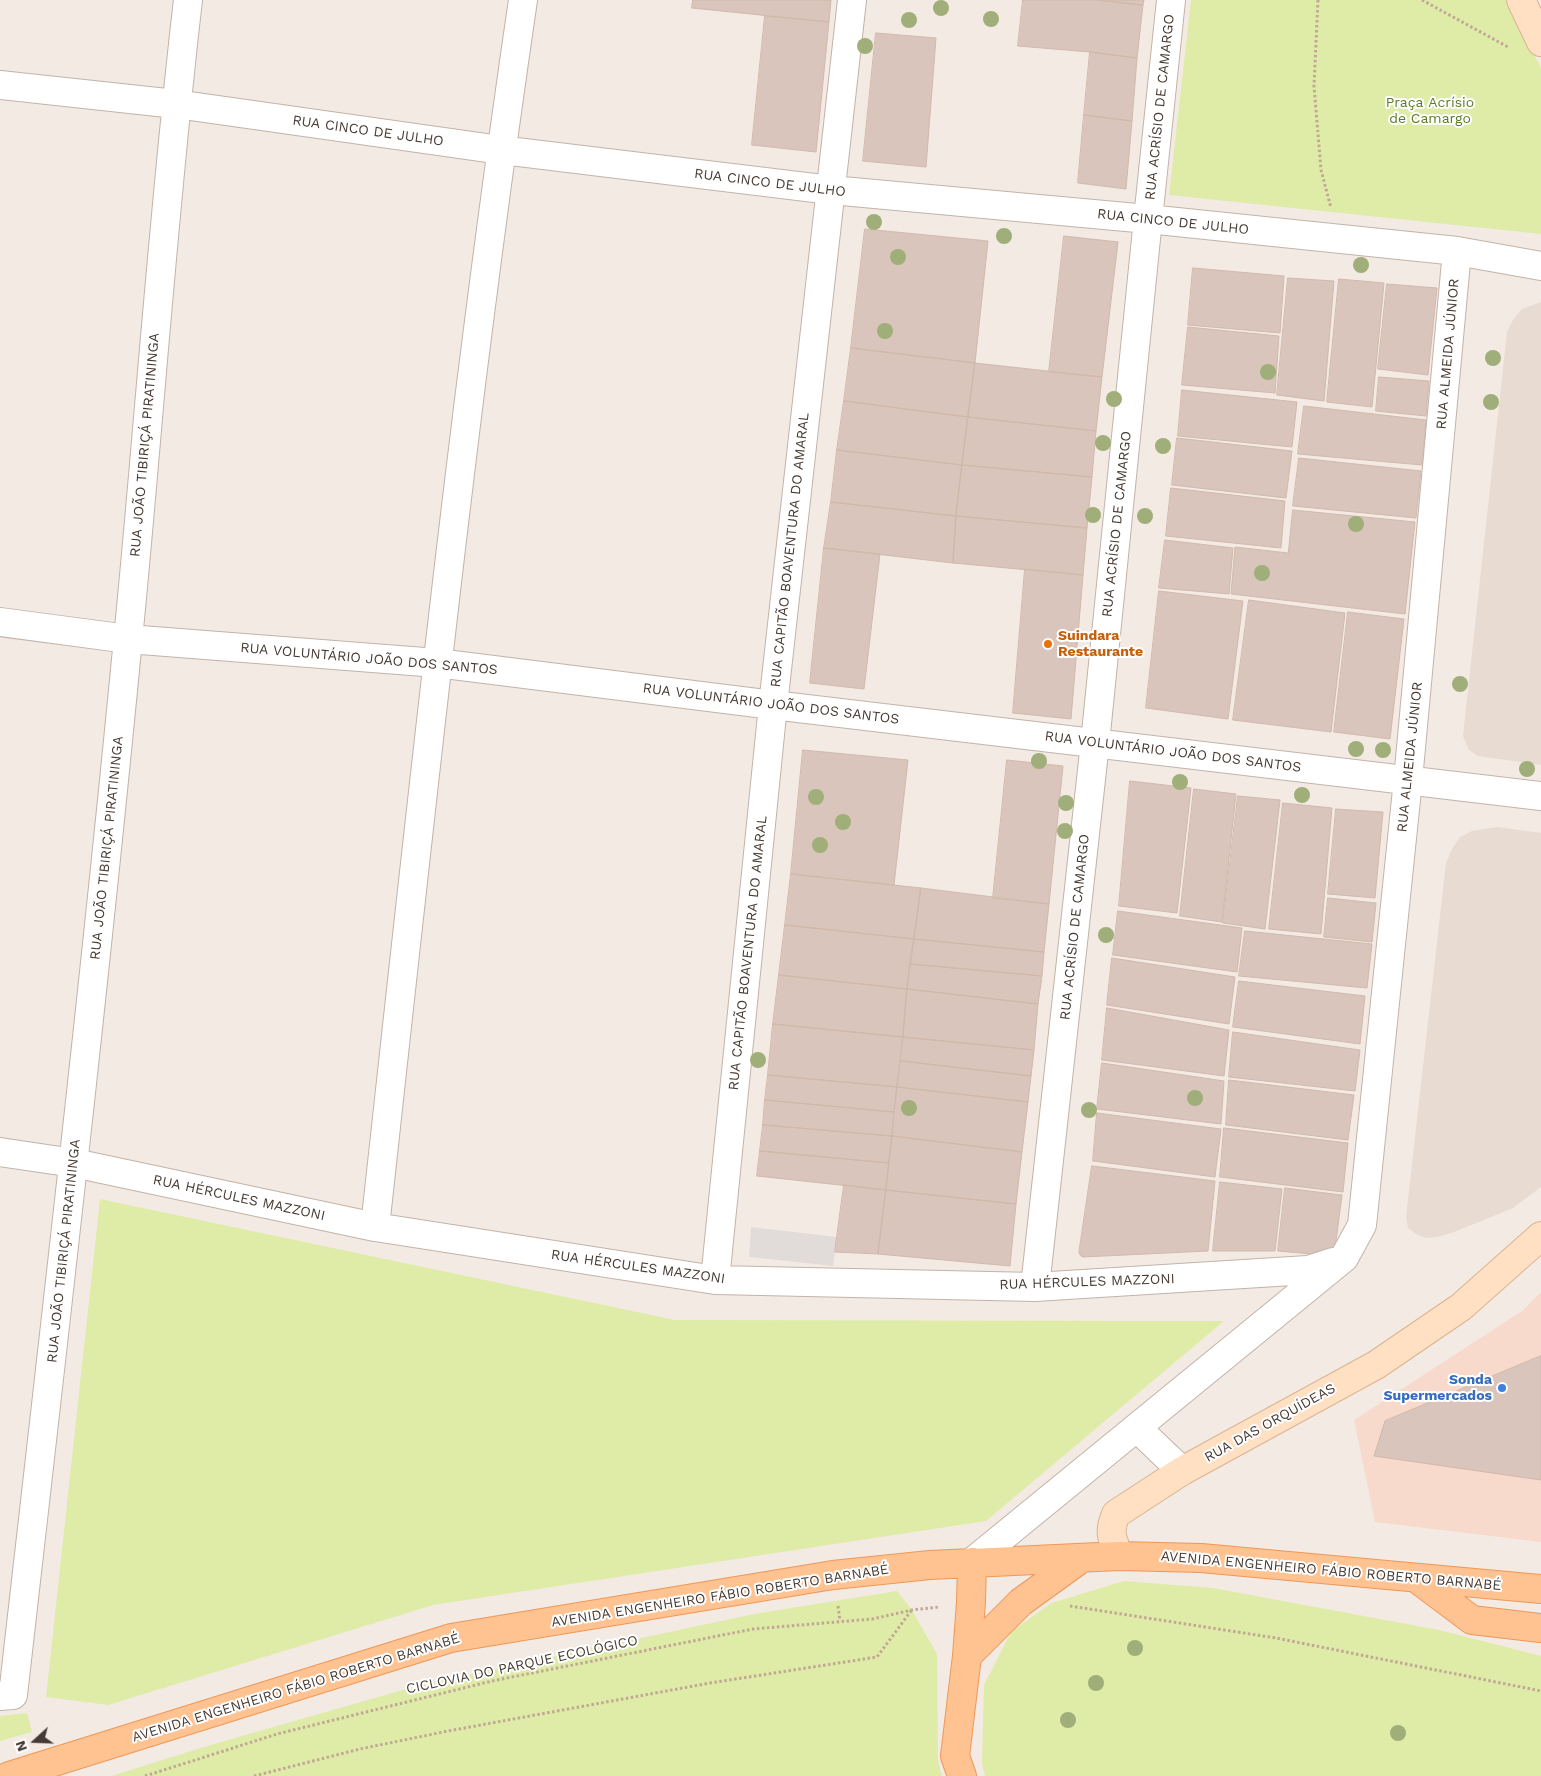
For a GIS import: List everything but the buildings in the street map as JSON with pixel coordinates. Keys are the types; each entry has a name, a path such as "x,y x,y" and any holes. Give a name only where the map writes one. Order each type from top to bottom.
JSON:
{"main road":[{"path":"1521,0 1541,42"},
{"name":"RUA DAS ORQUÍDEAS","path":"1119,1556 1110,1534 1111,1525 1116,1514 1182,1472 1376,1365 1461,1307 1541,1236"},
{"name":"AVENIDA ENGENHEIRO FÁBIO ROBERTO BARNABÉ","path":"9,1776 451,1638 833,1575 972,1562 1119,1556 1201,1558 1541,1588"},
{"path":"967,1656 1021,1602 1082,1558"},
{"path":"962,1776 955,1756 967,1656 972,1562"},
{"path":"1416,1578 1472,1620 1541,1628"}],"street":[{"name":"RUA JOÃO TIBIRIÇÁ PIRATININGA","path":"6,1695 74,1163 128,638 176,104 188,0"},
{"path":"375,1227 437,663 501,150 523,0"},
{"name":"RUA CAPITÃO BOAVENTURA DO AMARAL","path":"714,1280 773,706 852,0"},
{"name":"RUA ACRÍSIO DE CAMARGO","path":"1035,1287 1095,742 1171,0"},
{"name":"RUA CINCO DE JULHO","path":"0,85 176,104 501,150 831,190 1148,219 1457,251 1541,266"},
{"name":"RUA ALMEIDA JÚNIOR","path":"1344,1258 1362,1225 1408,780 1457,251"},
{"name":"RUA VOLUNTÁRIO JOÃO DOS SANTOS","path":"0,622 128,638 437,663 773,706 1095,742 1541,796"},
{"name":"RUA HÉRCULES MAZZONI","path":"0,1152 74,1163 375,1227 714,1280 1035,1287 1308,1270 1344,1258"},
{"path":"972,1562 1344,1258"},
{"path":"1137,1428 1182,1472"}],"path":[{"path":"1318,0 1314,86 1320,161 1340,239"},
{"path":"1422,0 1516,51"},
{"path":"1061,1605 1276,1638 1541,1691"},
{"name":"CICLOVIA DO PARQUE ECOLÓGICO","path":"145,1776 277,1734 492,1681 753,1629 872,1619 912,1610 877,1657 710,1683 448,1731 360,1749 254,1776"}],"shaded area":[{"path":"1541,302 1541,765 1478,756 1469,750 1463,736 1507,332 1513,320 1522,309"},
{"path":"1497,827 1541,833 1541,1187 1513,1208 1454,1232 1438,1237 1426,1238 1408,1228 1406,1217 1446,863 1460,837 1472,831"},
{"path":"751,1227 837,1237 833,1266 749,1257"},
{"path":"1541,1292 1541,1542 1375,1522 1354,1420 1522,1311"}],"green space":[{"name":"Praça Acrísio de Camargo","path":"1191,0 1506,0 1541,68 1541,234 1169,195"},
{"path":"100,1199 675,1320 1224,1321 986,1521 433,1605 108,1705 46,1697"},
{"path":"1124,1581 1213,1588 1439,1630 1541,1656 1541,1776 985,1776 982,1764 984,1685 1011,1632 1051,1603"},
{"path":"897,1591 912,1610 937,1654 938,1760 942,1776 111,1776 214,1744 406,1689 754,1614"},
{"path":"27,1713 32,1732 0,1741 0,1716"}],"place":[{"name":"Suindara Restaurante","path":"1048,644"},
{"name":"Sonda Supermercados","path":"1502,1388"}]}
